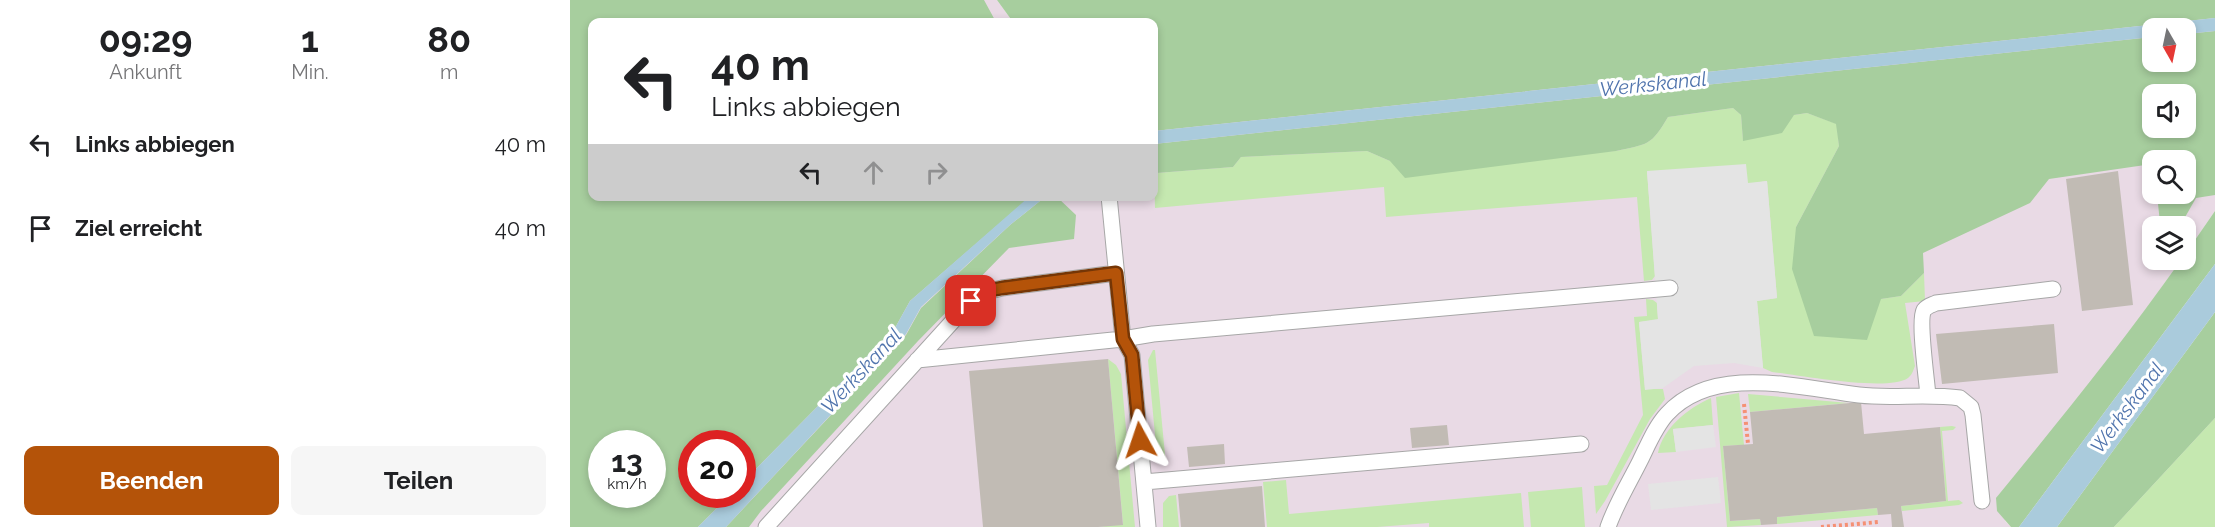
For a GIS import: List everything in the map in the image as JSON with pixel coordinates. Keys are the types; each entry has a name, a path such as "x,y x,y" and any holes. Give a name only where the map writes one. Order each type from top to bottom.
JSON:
{"lane":[{"path":"1109,201 1123,339 1132,355 1148,527"},
{"path":"766,527 971,301 986,291 1116,273"},
{"path":"917,360 1154,334 1670,288"},
{"path":"1928,396 1923,311 1936,303 2053,289"},
{"path":"1608,527 1658,425 1668,413 1698,391 1716,385 1742,382 1863,395 1960,398 1971,407 1982,501"},
{"path":"1144,482 1581,444"}],"path":[{"path":"1742,382 1748,444"},
{"path":"1821,527 1879,522"}],"shaded area":[{"path":"570,0 997,0 1010,18 588,18 588,201 1158,201 1158,106 2215,0 2215,211 2196,239 2196,216 2142,216 2142,270 2174,270 2135,325 2067,412 2005,521 2011,527 570,527"},
{"path":"1746,164 1748,183 1767,181 1777,298 1757,301 1763,368 1734,363 1694,366 1663,388 1645,390 1639,322 1658,319 1647,171"},
{"path":"1713,425 1716,447 1676,452 1673,429"},
{"path":"1718,477 1721,503 1651,510 1648,484"}],"green space":[{"path":"570,0 984,0 994,18 588,18 588,201 1025,201 910,301 895,328 756,469 756,430 678,430 678,508 717,508 698,527 570,527"},
{"path":"997,0 2215,0 2215,18 2196,20 2196,18 2142,18 2142,26 1158,131 1158,18 1010,18"},
{"path":"2215,31 2215,195 2196,198 2196,150 2142,150 2142,165 2049,179 2030,203 1923,253 1924,273 1901,296 1881,299 1867,340 1814,336 1792,269 1796,227 1839,146 1836,124 1807,113 1794,115 1782,133 1743,141 1741,115 1733,108 1668,117 1653,139 1635,147 1405,178 1390,161 1367,151 1241,157 1233,167 1158,173 1158,144 2142,38 2142,72 2196,72 2196,33"},
{"path":"1733,108 1741,115 1743,140 1794,115 1807,113 1837,124 1839,146 1796,227 1881,299 1901,296 1924,273 1925,301 1905,303 1915,366 1908,378 1897,382 1863,383 1772,372 1763,368 1757,301 1777,298 1767,181 1748,184 1647,171 1655,276 1652,280 1644,281 1637,197 1386,217 1384,187 1155,208 1155,201 1158,201 1158,173 1233,167 1241,157 1367,151 1390,161 1616,151 1642,145 1653,139 1668,117"},
{"path":"1040,201 1061,201 1076,215 1074,239 1009,248 918,341 761,511 749,527 726,527 744,508 756,508 756,495 906,335 921,308 1010,225"},
{"path":"2158,204 2193,204 2186,216 2159,216"},
{"path":"2215,211 2215,264 2019,527 2011,527 1997,511 1996,498 2091,380 2174,270 2196,270 2196,239"},
{"path":"1646,299 1657,303 1658,320 1639,322 1645,389 1663,389 1665,399 1650,419 1596,514 1594,486 1607,485 1643,415 1634,317 1647,316"},
{"path":"2215,312 2215,418 2114,527 2057,527"},
{"path":"1155,350 1166,465 1160,462 1157,456 1148,360"},
{"path":"1108,359 1116,365 1121,374 1135,527 1098,527 1123,524"},
{"path":"1739,393 1744,445 1723,446 1730,521 1760,519 1761,525 1727,527 1716,397"},
{"path":"1748,394 1849,403 1750,412"},
{"path":"1711,398 1713,425 1673,429 1676,452 1658,453 1671,427 1685,413"},
{"path":"2215,418 2215,527 2114,527"},
{"path":"1940,427 1956,427 1953,430 1942,431 1948,501 1959,500 1963,503 1902,511 1901,506 1946,501"},
{"path":"1286,480 1289,514 1521,493 1524,527 1429,527 1429,523 1377,527 1267,527 1263,482"},
{"path":"1582,487 1585,527 1531,527 1528,492"},
{"path":"1176,495 1179,527 1163,527 1163,503 1169,496"},
{"path":"1877,508 1878,515 1777,524 1777,517"}],"water":[{"path":"2215,18 2215,31 2196,33 2196,20"},
{"name":"Werkskanal","path":"2142,26 2142,38 1158,144 1158,131"},
{"name":"Werkskanal","path":"1024,201 1040,201 1010,225 921,307 906,334 756,495 756,469 895,328 910,301"},
{"name":"Werkskanal","path":"2215,264 2215,312 2057,527 2019,527"},
{"path":"717,508 744,508 726,527 698,527"}],"building":[{"path":"2118,171 2133,305 2082,311 2066,179"},
{"path":"2054,324 2058,373 1942,384 1936,334"},
{"path":"1108,359 1123,525 983,527 969,371"},
{"path":"1861,402 1864,434 1940,427 1946,501 1901,506 1904,527 1892,527 1891,514 1878,515 1877,508 1777,517 1777,524 1761,525 1760,519 1730,521 1723,446 1753,444 1750,412"},
{"path":"1447,425 1449,445 1412,448 1410,428"},
{"path":"1224,444 1225,464 1189,467 1187,447"},
{"path":"1262,486 1265,527 1181,527 1178,494"}],"route":[{"path":"971,301 986,291 1116,273 1123,339 1132,355 1140,440"}]}
